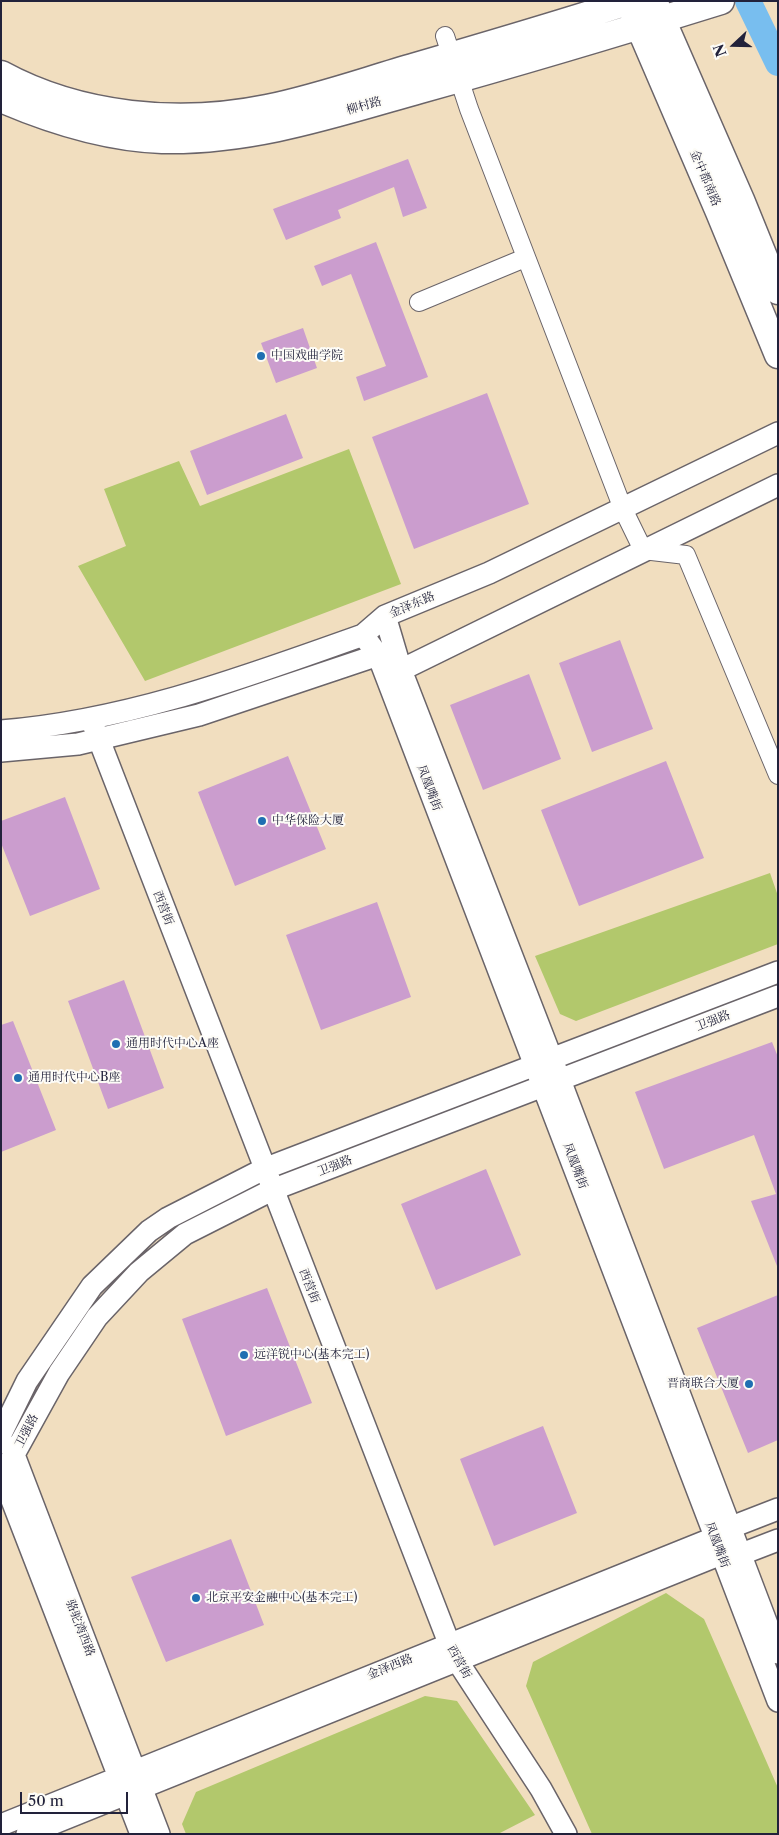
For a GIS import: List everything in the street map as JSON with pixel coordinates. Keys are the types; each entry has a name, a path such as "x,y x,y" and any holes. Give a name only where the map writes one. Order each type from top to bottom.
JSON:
{"main road":[{"name":"金中都南路","path":"629,1 652,16 741,200 778,291"},
{"name":"柳村路","path":"1,74 23,86 102,109 151,116 185,117 268,108 451,57 629,1"},
{"name":"柳村路","path":"1,99 47,118 92,130 161,140 248,135 296,126 451,57 715,3"},
{"name":"金中都南路","path":"652,16 719,212 778,355"}],"street":[{"path":"451,57 525,258 623,509 643,550"},
{"path":"419,302 525,258"},
{"name":"金泽东路","path":"1,731 91,719 224,685 363,635 386,616 489,573 778,433"},
{"path":"1,752 56,748 98,740 237,704 378,655 401,670 778,485"},
{"path":"643,550 686,555 778,775"},
{"name":"凤凰嘴街","path":"386,616 401,670 544,1062 726,1544 778,1701"},
{"name":"凤凰嘴街","path":"363,635 378,655 544,1062"},
{"name":"西营街","path":"91,719 452,1651 540,1789 566,1834"},
{"name":"卫强路","path":"2,1428 27,1381 92,1286 118,1260 168,1218 264,1169 778,972"},
{"name":"卫强路","path":"5,1471 59,1373 98,1317 115,1296 139,1272 185,1234 272,1190 778,996"},
{"name":"骆驼湾西路","path":"2,1428 5,1471 130,1782 159,1834"},
{"name":"金泽西路","path":"1,1825 130,1782 452,1651 726,1544 778,1509"},
{"name":"金泽西路","path":"726,1544 778,1540"},
{"name":"凤凰嘴街","path":"726,1544 778,1653"},
{"name":"金泽西路","path":"27,1834 130,1782"},
{"name":"骆驼湾西路","path":"130,1782 141,1834"}],"green space":[{"path":"349,449 401,584 145,681 78,566 126,546 104,489 179,461 200,506"},
{"path":"770,873 778,896 778,944 576,1021 560,1014 535,956"},
{"path":"666,1593 704,1619 778,1788 778,1834 592,1834 526,1686 533,1662"},
{"path":"425,1696 457,1701 535,1815 498,1834 186,1834 182,1824 196,1792"}],"building":[{"path":"408,159 427,208 403,217 394,187 338,210 341,218 286,240 273,209"},
{"path":"376,242 428,377 364,401 356,377 386,366 351,274 322,286 314,266"},
{"path":"303,328 317,368 276,383 261,343"},
{"path":"487,393 529,504 414,549 372,437"},
{"path":"286,414 303,458 207,495 190,451"},
{"path":"620,640 653,729 592,752 559,663"},
{"path":"529,674 561,759 483,790 450,705"},
{"name":"中华保险大厦","path":"288,756 326,849 235,886 198,792"},
{"path":"666,761 704,858 579,906 541,810"},
{"path":"65,797 100,889 30,916 1,843 1,821"},
{"path":"377,902 411,997 321,1030 286,935"},
{"name":"通用时代中心A座","path":"124,980 164,1088 108,1109 68,1001"},
{"name":"通用时代中心B座","path":"13,1021 56,1130 1,1152 1,1025"},
{"path":"772,1042 778,1057 777,1266 751,1201 776,1194 754,1135 664,1169 635,1092"},
{"path":"486,1169 521,1255 436,1290 401,1204"},
{"name":"远洋锐中心(基本完工)","path":"267,1288 312,1403 226,1436 182,1319"},
{"name":"晋商联合大厦","path":"778,1295 778,1440 748,1453 697,1328"},
{"path":"543,1426 577,1513 494,1546 460,1459"},
{"name":"北京平安金融中心(基本完工)","path":"231,1539 264,1625 166,1662 131,1577"}],"waterway":[{"path":"748,1 778,63"}],"place":[{"name":"中国戏曲学院","path":"261,356"},
{"name":"中华保险大厦","path":"262,821"},
{"name":"通用时代中心A座","path":"116,1044"},
{"name":"通用时代中心B座","path":"18,1078"},
{"name":"远洋锐中心(基本完工)","path":"244,1355"},
{"name":"晋商联合大厦","path":"749,1384"},
{"name":"北京平安金融中心(基本完工)","path":"196,1598"}]}
